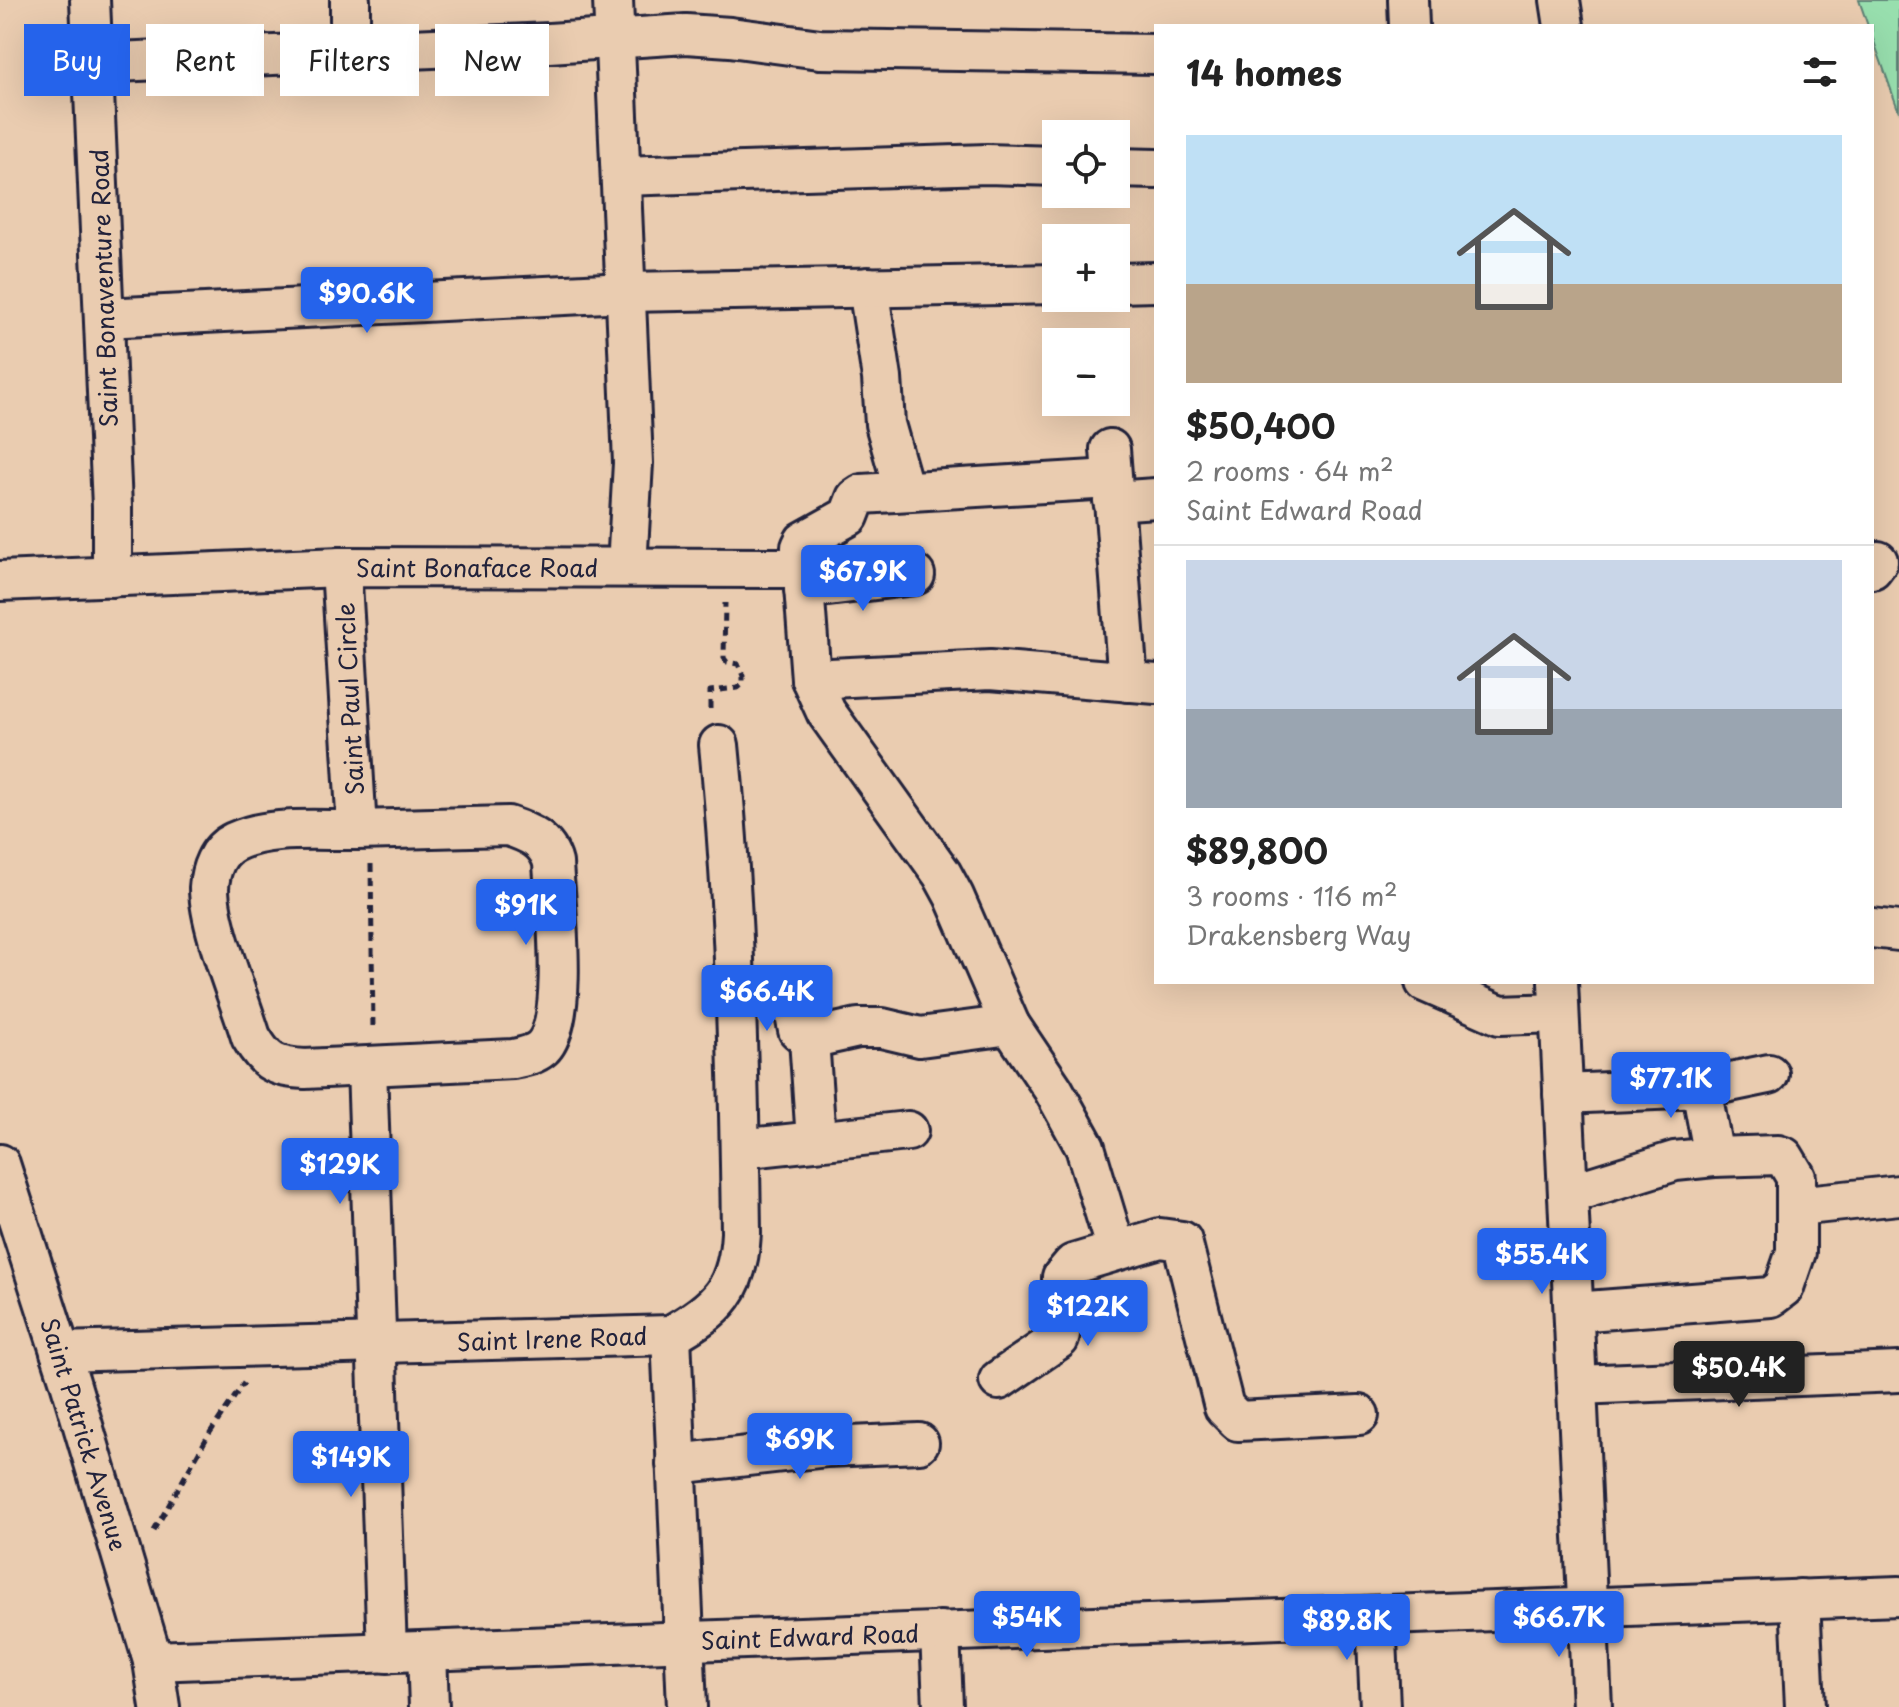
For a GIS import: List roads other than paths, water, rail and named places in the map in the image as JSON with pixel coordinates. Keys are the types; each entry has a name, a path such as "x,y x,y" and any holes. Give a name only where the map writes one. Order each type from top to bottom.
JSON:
{"street":[{"name":"Saint Bonaventure Road","path":"90,0 91,24"},
{"path":"350,0 350,24"},
{"name":"Saint Bonaface Road","path":"0,581 341,567 627,567 633,463 613,0"},
{"path":"1409,24 1408,0 1415,0"},
{"path":"1560,0 1564,24"},
{"path":"419,49 686,34 820,49 1154,54"},
{"path":"130,62 280,56"},
{"name":"Saint Bonaventure Road","path":"94,96 112,507 112,577"},
{"path":"621,176 987,164 1042,166"},
{"path":"1130,168 1154,169"},
{"path":"1130,283 1154,282"},
{"path":"104,318 626,292 1042,284"},
{"path":"868,287 882,378 885,424 904,491"},
{"path":"811,679 990,670 1142,683 1111,476"},
{"path":"1116,1250 1085,1147 1053,1089 1010,1025 954,896 942,874 826,712 811,679 801,547 804,541 849,516 858,495 1111,476 1154,497"},
{"name":"Saint Paul Circle","path":"341,567 357,830"},
{"path":"627,567 727,567 803,578 915,575"},
{"path":"671,1335 714,1306 733,1282 739,1261 736,990 728,836 719,745"},
{"name":"Saint Paul Circle","path":"508,826 526,832 543,843 553,863 558,1005 555,1029 542,1048 528,1056 513,1059 367,1067 288,1068 262,1056 251,1037 211,907 211,870 220,852 232,843 251,836 357,830 508,826"},
{"path":"1874,928 1899,931"},
{"path":"1430,984 1500,1015 1558,998 1592,1707"},
{"path":"736,990 789,1002 794,1007 798,1030 809,1039 816,1140"},
{"path":"809,1039 858,1028 882,1028 920,1037 1010,1025"},
{"path":"367,1067 387,1653"},
{"path":"1563,1094 1701,1088 1769,1074"},
{"path":"1701,1088 1714,1157"},
{"path":"740,1149 908,1131"},
{"path":"1568,1194 1675,1161 1714,1157 1778,1155 1784,1157 1796,1177 1796,1252 1784,1287 1771,1297 1574,1312"},
{"name":"Saint Patrick Avenue","path":"0,1164 153,1661 160,1707"},
{"path":"1797,1206 1899,1195"},
{"path":"999,1380 1059,1339 1062,1277 1066,1270 1073,1264 1160,1238 1182,1241 1224,1407 1238,1421 1359,1415"},
{"name":"Saint Irene Road","path":"60,1352 671,1335 687,1707"},
{"path":"1577,1385 1899,1372"},
{"path":"676,1464 827,1447 919,1443"},
{"name":"Saint Edward Road","path":"153,1661 1899,1596"},
{"path":"1800,1599 1805,1707"},
{"path":"1376,1616 1380,1707"},
{"path":"940,1631 943,1707"},
{"path":"427,1652 429,1707"}]}
